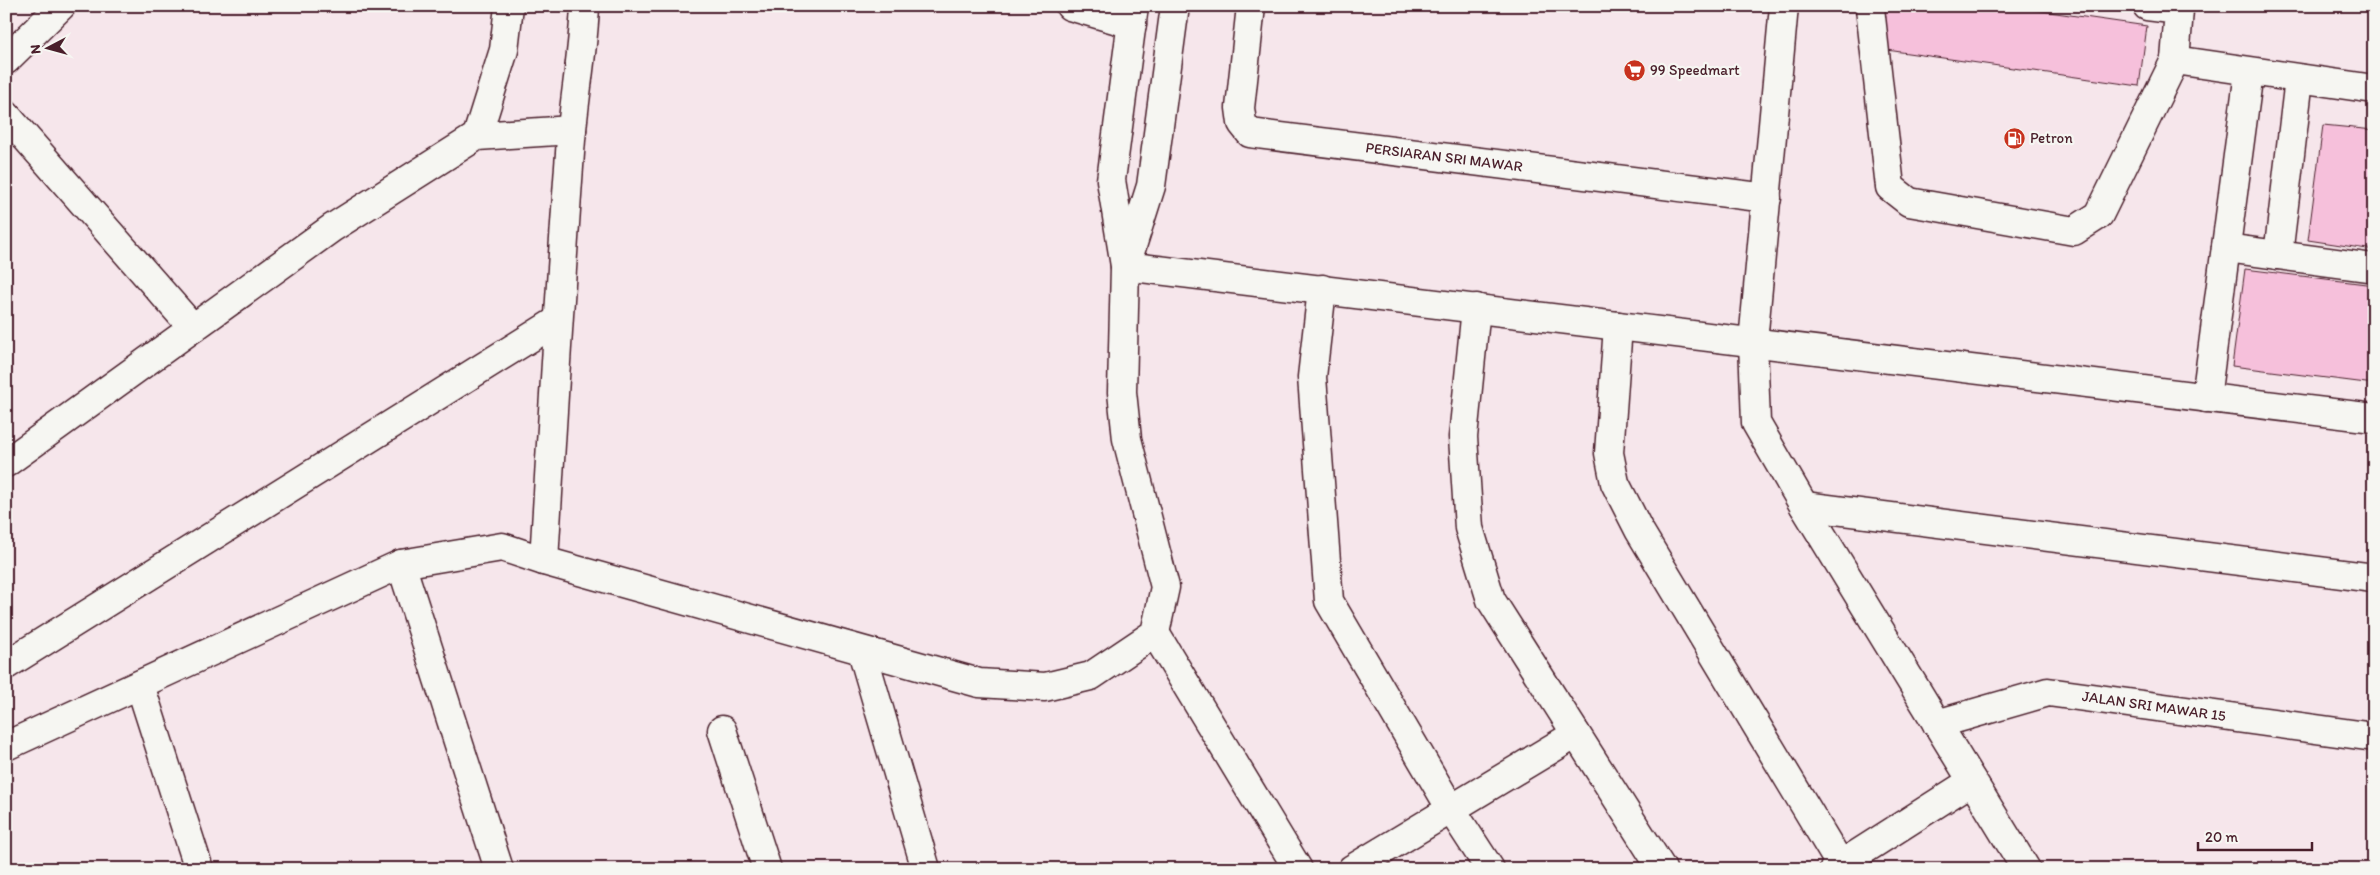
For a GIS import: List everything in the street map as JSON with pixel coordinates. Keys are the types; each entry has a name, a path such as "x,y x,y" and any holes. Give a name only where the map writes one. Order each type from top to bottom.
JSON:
{"street":[{"path":"6,60 61,6"},
{"path":"477,136 504,50 509,6"},
{"path":"544,561 558,321 572,130 584,36 585,6"},
{"path":"1070,6 1133,15 1111,180 1126,266 1122,392 1127,439 1165,587 1155,633 1298,869"},
{"path":"1126,266 1151,186 1175,6"},
{"name":"PERSIARAN SRI MAWAR","path":"1251,6 1240,108 1242,123 1250,133 1767,198"},
{"path":"1784,6 1753,342 1756,423 1804,506 2026,869"},
{"path":"1868,7 1890,187 1909,202 2074,231 2099,215 2175,60 2179,10 2147,6"},
{"path":"2175,60 2374,89"},
{"path":"2206,398 2249,72"},
{"path":"2278,255 2299,79"},
{"path":"6,115 193,328"},
{"path":"6,463 332,228 477,136 572,130"},
{"path":"2226,248 2374,268"},
{"path":"1126,266 2374,418"},
{"path":"1322,289 1312,377 1329,601 1451,809 1490,869"},
{"path":"1476,308 1464,437 1469,528 1491,600 1662,869"},
{"path":"6,665 558,321"},
{"path":"1618,326 1609,453 1615,483 1639,530 1839,867 1972,781"},
{"path":"1804,506 2374,578"},
{"path":"6,746 401,564 502,547 544,561 979,683 1045,687 1091,676 1155,633"},
{"path":"401,564 499,869"},
{"path":"862,651 926,869"},
{"path":"140,685 199,869"},
{"name":"JALAN SRI MAWAR 15","path":"1937,724 2048,692 2374,737"},
{"path":"722,730 767,869"},
{"path":"1352,869 1576,734"}],"building":[{"path":"1886,6 2007,6 2147,26 2139,86 1880,49"},
{"path":"2323,125 2374,130 2374,250 2308,240"},
{"path":"2245,269 2374,285 2374,384 2232,366"}],"place":[{"name":"99 Speedmart","path":"1634,70"},
{"name":"Petron","path":"2014,138"}]}
